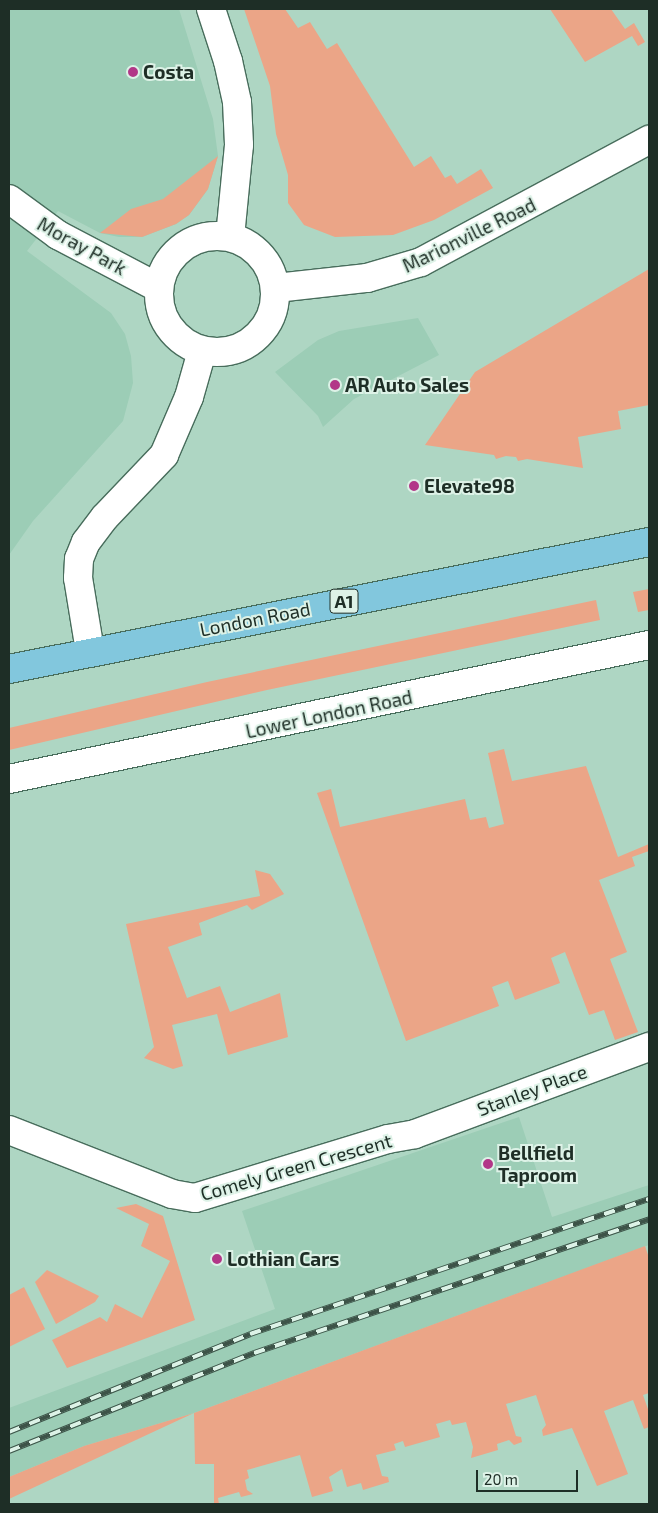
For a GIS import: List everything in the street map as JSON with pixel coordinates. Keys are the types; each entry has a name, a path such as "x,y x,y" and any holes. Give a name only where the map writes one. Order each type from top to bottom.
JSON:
{"main road":[{"name":"London Road","path":"9,669 90,651 649,542"}],"street":[{"path":"211,9 237,102 239,145 230,236"},
{"name":"Marionville Road","path":"276,288 367,278 421,262 649,140"},
{"name":"Moray Park","path":"9,199 58,235 159,288"},
{"path":"210,236 230,236 247,243 262,255 271,270 276,288 274,310 263,331 246,345 224,352 202,351 175,335 166,322 160,308 159,288 164,269 175,252 191,241 210,236"},
{"path":"90,651 78,578 79,559 86,542 105,517 164,455 189,397 202,351"},
{"name":"Lower London Road","path":"9,779 646,653"},
{"name":"Stanley Place","path":"415,1134 649,1047"},
{"name":"Comely Green Crescent","path":"9,1130 172,1194 195,1198 388,1139 415,1134"}],"shaded area":[{"path":"9,9 179,9 213,119 218,156 208,189 189,215 176,224 142,237 119,237 100,233 58,211 27,251 111,313 125,334 131,356 133,383 123,421 33,521 9,555"},
{"path":"244,9 285,9 298,28 310,22 327,49 337,43 414,167 431,156 445,178 451,175 457,184 481,169 493,188 434,220 393,235 335,237 304,225 288,203 288,175 276,134 270,86"},
{"path":"550,9 611,9 625,29 634,23 645,42 638,46 632,36 585,62"},
{"path":"218,156 208,189 189,215 176,224 142,237 100,233 131,209 163,199"},
{"path":"649,269 649,405 618,411 621,429 578,437 583,468 527,459 518,461 516,457 506,456 496,459 494,455 425,445 475,372"},
{"name":"AR Auto Sales","path":"418,318 439,355 354,399 323,427 318,416 275,372 318,340 339,331"},
{"path":"649,589 649,610 638,612 633,592"},
{"path":"596,600 600,620 267,690 9,750 9,728 207,682"},
{"path":"504,749 512,781 586,766 618,857 649,844 649,851 632,857 635,866 599,880 627,952 610,959 638,1032 615,1040 604,1010 589,1015 565,952 551,958 560,983 515,1000 508,981 492,987 499,1006 406,1041 317,793 331,789 340,827 465,799 470,820 486,817 489,828 504,824 488,753"},
{"path":"255,870 270,874 284,894 252,910 247,905 199,923 202,935 168,947 187,998 220,986 230,1012 280,993 288,1037 228,1055 217,1014 172,1025 183,1066 173,1069 144,1058 154,1047 126,924 260,896"},
{"path":"519,1117 552,1217 649,1185 649,1245 194,1413 84,1446 9,1477 9,1408 275,1309 242,1211"},
{"path":"136,1204 163,1216 195,1320 67,1368 52,1340 100,1317 107,1322 115,1304 142,1318 170,1261 141,1246 149,1224 116,1208"},
{"path":"645,1246 649,1258 649,1393 643,1395 649,1412 649,1427 644,1429 633,1400 604,1411 628,1474 597,1486 572,1428 543,1436 542,1430 546,1425 536,1395 506,1404 516,1436 521,1437 522,1442 514,1445 509,1440 497,1444 498,1450 471,1458 473,1447 466,1422 452,1425 450,1420 436,1424 440,1437 405,1447 403,1441 394,1444 396,1450 376,1455 382,1476 388,1477 389,1482 363,1490 361,1483 347,1487 342,1469 329,1477 333,1491 312,1497 300,1455 247,1470 249,1478 245,1480 247,1490 253,1494 241,1497 239,1492 218,1498 219,1504 214,1504 214,1464 195,1464 194,1413"},
{"path":"47,1270 99,1296 95,1302 56,1324 35,1282"},
{"path":"24,1287 45,1329 9,1347 9,1295"},
{"path":"194,1413 9,1499 9,1477 84,1446"}],"railway":[{"path":"9,1432 250,1334 649,1199"},
{"path":"9,1451 254,1353 649,1219"}],"place":[{"name":"Costa","path":"133,72"},
{"name":"AR Auto Sales","path":"335,385"},
{"name":"Elevate98","path":"414,486"},
{"name":"Bellfield Taproom","path":"488,1164"},
{"name":"Lothian Cars","path":"217,1259"}]}
